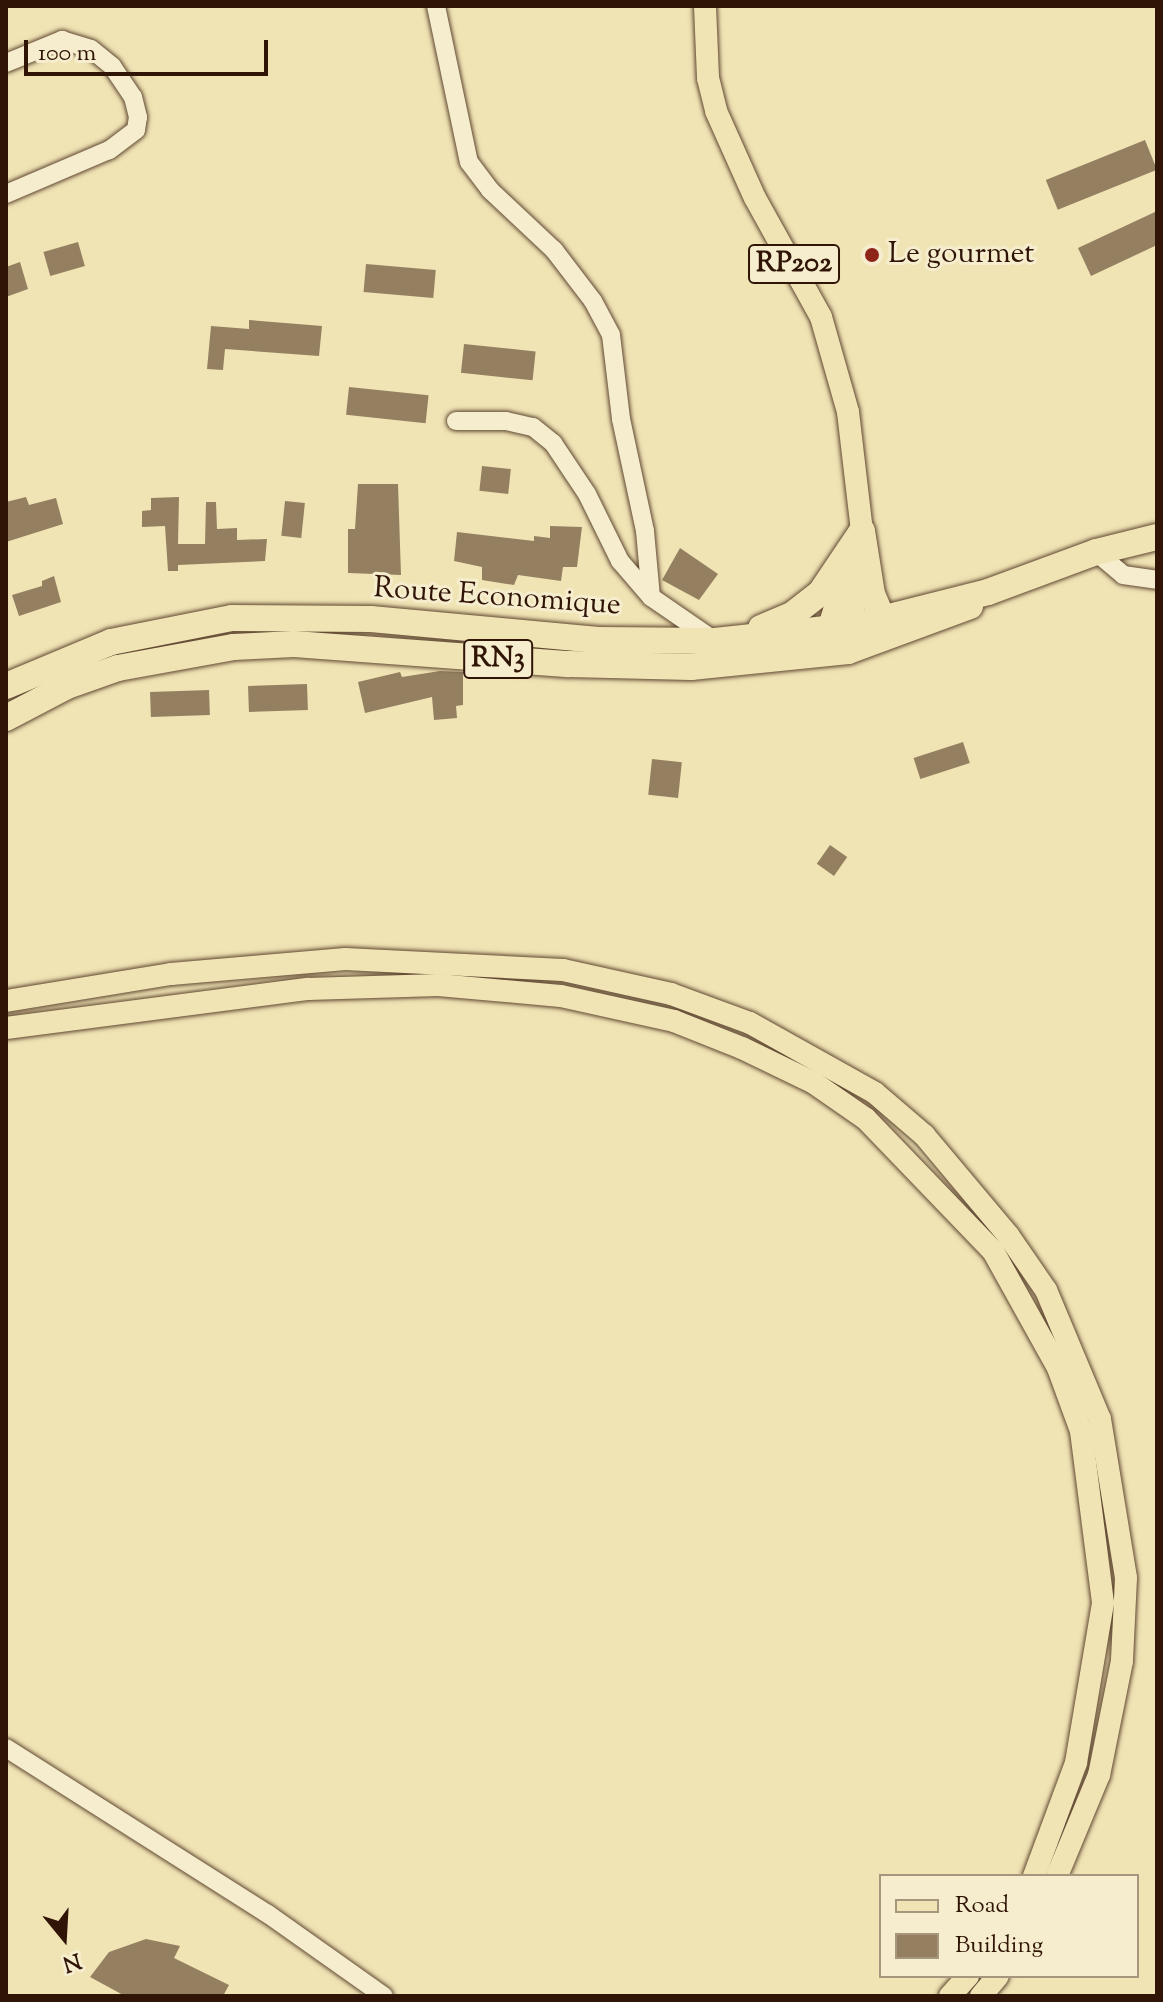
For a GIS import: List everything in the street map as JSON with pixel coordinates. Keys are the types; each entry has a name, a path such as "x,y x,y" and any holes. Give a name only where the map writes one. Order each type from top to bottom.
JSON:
{"highway":[{"path":"862,531 872,594 883,620"},
{"path":"720,640 792,615 811,600 840,568 862,531"},
{"name":"Route Economique","path":"841,644 883,620 956,596 988,592 1096,552 1157,537"},
{"name":"Route Economique","path":"6,718 67,686 118,668 234,647 294,644 569,664 691,667 919,629 967,609 988,592"},
{"name":"Route Economique","path":"6,686 111,642 232,618 371,619 569,637 720,640 826,628 841,644"},
{"path":"569,637 569,664"}],"main road":[{"name":"RP202","path":"705,6 707,64 716,111 755,198 803,278 835,358 857,459 862,531"},
{"path":"826,628 862,531"},
{"path":"841,644 862,531"},
{"path":"6,1001 171,974 345,959 563,970 671,994 750,1023 875,1093 924,1135 1008,1235 1046,1290 1100,1419 1121,1526 1124,1649 1114,1721 1099,1775 1058,1874"},
{"path":"6,1028 308,989 438,985 561,996 674,1021 742,1048 814,1083 866,1119 993,1251 1058,1368 1081,1431 1103,1603 1076,1763 1035,1874"},
{"path":"950,1996 966,1978"},
{"path":"981,1996 996,1978"}],"street":[{"path":"436,6 469,162 490,190 554,250 593,301 611,335 621,419 645,531 651,597"},
{"path":"6,63 62,40 91,49 119,76 133,97 138,117 136,130 109,150 6,194"},
{"path":"456,421 506,421 533,427 553,443 587,494 620,561 651,597 720,640"},
{"path":"1096,552 1123,575 1157,580"},
{"path":"6,1748 268,1914 384,1996"}],"building":[{"path":"1145,140 1157,170 1058,210 1046,180"},
{"path":"1157,211 1157,245 1091,276 1078,248"},
{"path":"78,242 85,266 50,276 43,252"},
{"path":"20,262 28,289 6,297 6,267"},
{"path":"366,264 436,270 433,298 364,292"},
{"path":"249,320 322,326 319,356 225,349 223,370 207,369 211,326 249,329"},
{"path":"464,344 536,352 533,380 461,373"},
{"path":"349,387 429,395 426,423 346,415"},
{"path":"482,466 511,469 508,494 479,491"},
{"path":"358,484 398,484 401,575 348,573 348,529 355,529"},
{"path":"26,497 29,505 56,498 63,524 6,542 6,502"},
{"path":"179,497 178,544 205,544 206,502 216,502 217,529 237,528 237,540 267,539 265,561 178,565 178,571 168,571 165,526 142,527 142,511 151,510 151,498"},
{"path":"285,501 305,503 301,538 281,536"},
{"path":"550,526 582,527 577,567 563,567 561,581 518,575 514,585 482,580 482,567 454,561 457,532 534,541 534,536 550,538"},
{"path":"680,548 718,574 699,600 662,580"},
{"path":"54,576 61,602 19,616 12,595 42,586 42,581"},
{"path":"440,671 463,672 463,705 456,706 457,718 434,720 432,697 365,713 358,682 400,672 402,677"},
{"path":"307,684 308,710 249,712 248,686"},
{"path":"209,690 210,715 151,717 150,692"},
{"path":"963,742 970,763 920,779 914,758"},
{"path":"652,759 682,762 678,798 648,795"},
{"path":"830,845 847,857 834,876 817,864"},
{"path":"146,1939 180,1946 174,1958 229,1985 223,1996 125,1996 90,1977 109,1952"}],"place":[{"name":"Le gourmet","path":"872,255"}]}
